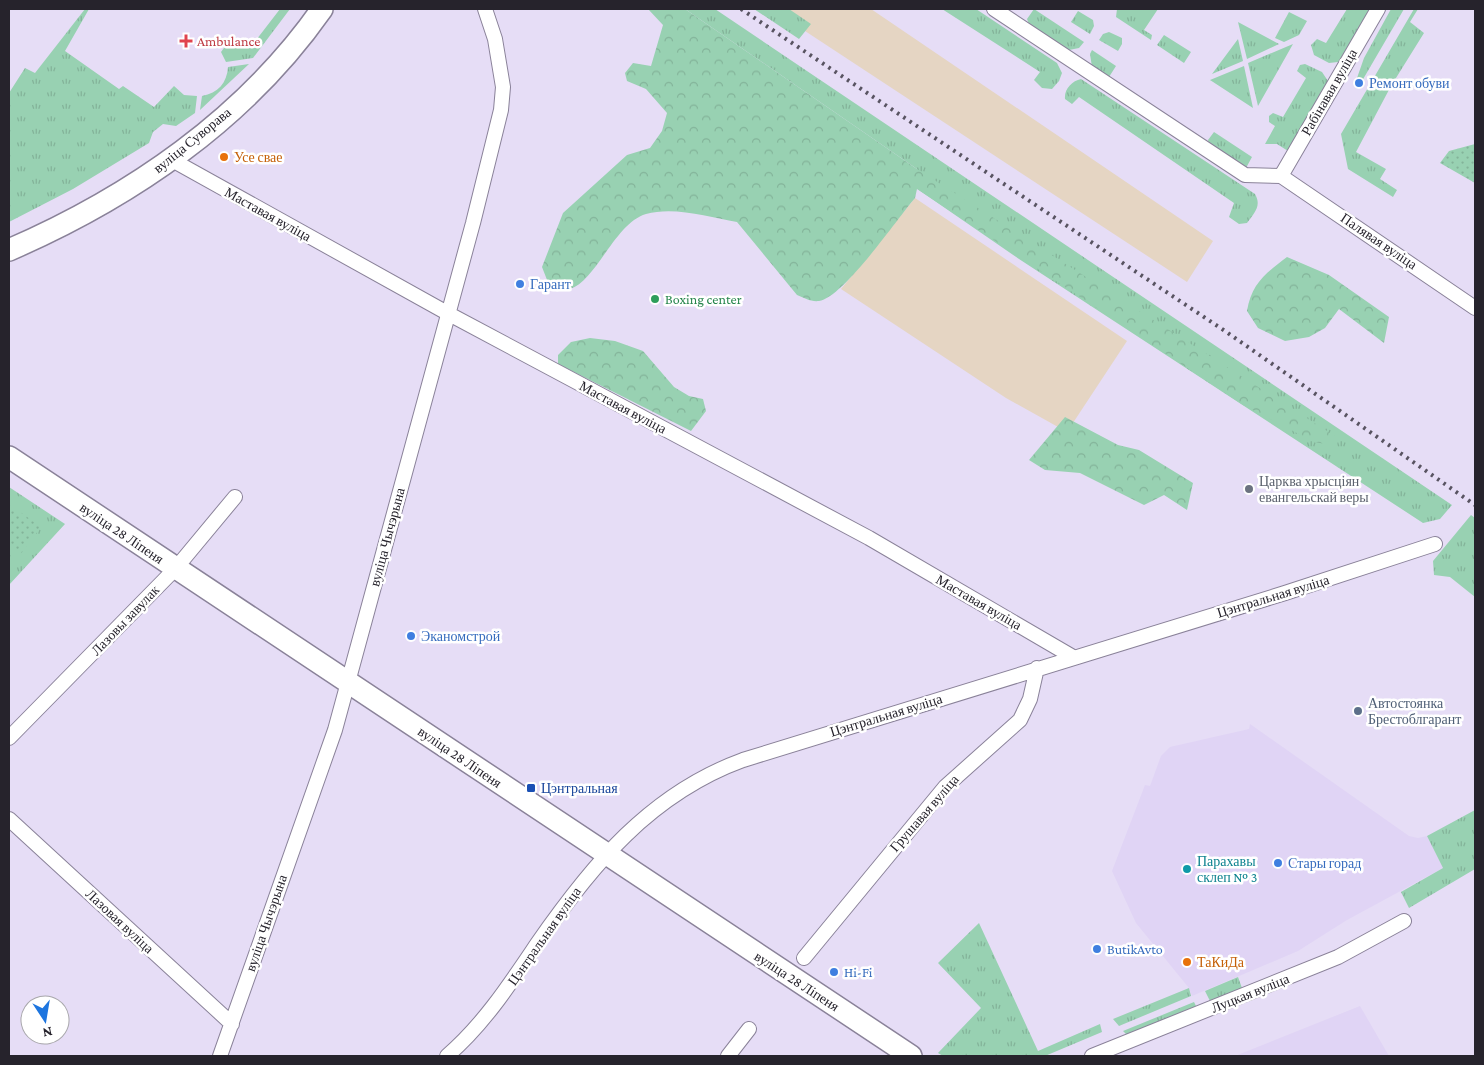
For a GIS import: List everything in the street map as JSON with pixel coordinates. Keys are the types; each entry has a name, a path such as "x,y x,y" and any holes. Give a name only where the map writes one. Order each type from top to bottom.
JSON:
{"main road":[{"name":"вуліца Суворава","path":"9,250 50,232 118,195 172,160 214,125 263,79 302,37 322,9"},
{"name":"вуліца 28 Ліпеня","path":"9,457 172,572 602,859 888,1056"},
{"name":"вуліца 28 Ліпеня","path":"9,471 172,572"},
{"name":"вуліца 28 Ліпеня","path":"602,859 911,1056"}],"street":[{"name":"вуліца Чычэрына","path":"220,1056 328,752 449,314 501,110 503,87 495,39 485,9"},
{"path":"994,9 1245,175 1281,176"},
{"name":"Рабінавая вуліца","path":"1281,176 1378,9"},
{"name":"Маставая вуліца","path":"172,160 449,314 869,538 1073,657"},
{"name":"Палявая вуліца","path":"1281,176 1475,308"},
{"name":"Лазовы завулак","path":"9,738 172,572 235,497"},
{"name":"Цэнтральная вуліца","path":"447,1056 486,1017 571,895 602,859 663,802 709,773 743,760 1285,593 1434,544"},
{"name":"Грушавая вуліца","path":"804,958 945,787 1020,720 1030,700 1037,668"},
{"name":"Лазовая вуліца","path":"9,819 232,1024"},
{"name":"Луцкая вуліца","path":"1092,1056 1338,958 1404,921"},
{"path":"728,1056 749,1029"}],"shaded area":[{"path":"788,9 871,9 1213,241 1187,282 805,31 810,24"},
{"path":"915,198 1127,341 1067,432 1006,398 841,289"},
{"name":"Стары горад","path":"1250,724 1409,836 1418,838 1427,836 1443,868 1347,920 1298,951 1192,996 1189,988 1136,923 1112,871 1145,785 1150,786 1161,756 1170,747 1249,729"},
{"path":"1360,1006 1389,1056 1235,1056"}],"green space":[{"path":"85,9 89,9 65,51 119,89 123,86 154,107 174,86 184,95 197,96 195,113 176,126 163,124 153,132 149,143 73,189 9,222 9,93 25,68 35,73"},
{"path":"280,9 290,9 253,58 226,62 221,52 232,37 250,48"},
{"path":"648,9 685,9 917,169 1338,438 1337,446 1314,442 1243,405 917,189 915,198 855,273 842,287 829,297 819,301 797,295 737,222 703,215 668,211 646,214 635,219 625,228 579,284 564,290 549,285 542,267 563,213 627,155 650,148 662,131 667,113 646,89 627,81 625,73 633,63 651,66 663,25"},
{"path":"685,9 715,9 1452,505 1440,519 1423,523 1019,259 916,188 917,169"},
{"path":"754,9 789,9 811,24 799,39"},
{"path":"942,9 976,9 1057,63 1062,73 1059,81 1052,89 1042,88 1034,80 1040,72"},
{"path":"1034,9 1084,42 1079,48 1069,50 1029,24 1027,19"},
{"path":"1117,9 1158,9 1144,30 1152,35 1151,40 1116,17"},
{"path":"1347,9 1371,9 1343,56 1338,62 1329,63 1314,55 1311,45 1317,39 1326,43"},
{"path":"1391,9 1404,9 1362,81 1357,78 1364,58"},
{"path":"1414,9 1418,9 1410,22 1424,33 1391,86 1356,152 1386,169 1380,179 1397,190 1393,197 1348,169 1341,134"},
{"path":"1078,11 1093,20 1094,26 1090,34 1071,22"},
{"path":"1289,12 1307,21 1299,35 1284,42 1275,38"},
{"path":"1238,22 1279,44 1247,59"},
{"path":"1109,32 1122,38 1122,44 1118,51 1099,40 1103,34"},
{"path":"1164,35 1191,52 1184,63 1157,45"},
{"path":"1238,39 1243,61 1212,74"},
{"path":"1293,44 1258,106 1248,63"},
{"path":"1092,50 1116,66 1109,77 1092,67 1090,54"},
{"path":"249,64 200,110 202,96 208,95 221,86 226,78 228,67"},
{"path":"1305,64 1322,72 1328,81 1327,86 1288,151 1277,144 1265,144 1275,126 1269,122 1269,116 1273,113 1283,117 1306,78 1297,71 1300,65"},
{"path":"1244,66 1253,108 1210,80"},
{"path":"1081,79 1255,194 1258,202 1257,206 1247,223 1239,224 1229,217 1234,203 1079,97 1072,104 1065,99 1069,86"},
{"path":"1214,132 1252,157 1246,168 1209,144 1208,140"},
{"path":"1475,144 1475,183 1440,163 1449,151"},
{"path":"1287,257 1329,275 1389,317 1384,343 1339,309 1325,328 1309,337 1285,341 1258,328 1247,311 1252,293 1266,274"},
{"path":"590,338 615,341 643,351 674,387 689,396 703,399 706,411 691,431 558,364 558,355 571,342"},
{"path":"1065,417 1118,445 1139,450 1193,483 1187,510 1164,495 1144,505 1080,473 1045,470 1029,460"},
{"path":"9,487 65,524 9,585"},
{"path":"9,504 41,527 20,555 9,547"},
{"path":"1471,515 1475,518 1475,597 1450,577 1434,575 1433,561"},
{"path":"1475,810 1475,869 1409,908 1401,892 1443,868 1427,836"},
{"path":"979,923 1038,1051 1100,1024 1102,1032 1045,1056 943,1056 938,1053 981,1008 938,963"},
{"path":"1238,977 1242,988 1210,1001 1205,991"},
{"path":"1189,988 1191,996 1119,1026 1113,1019"},
{"path":"1194,1002 1196,1006 1127,1035 1123,1031"}],"railway":[{"path":"741,9 1225,331 1475,505"}],"place":[{"name":"Ambulance","path":"186,41"},
{"name":"Ремонт обуви","path":"1359,83"},
{"name":"Усе свае","path":"224,157"},
{"name":"Гарант","path":"520,284"},
{"name":"Boxing center","path":"655,299"},
{"name":"Царква хрысціян евангельскай веры","path":"1249,489"},
{"name":"Эканомстрой","path":"411,636"},
{"name":"Автостоянка Брестоблгарант","path":"1358,711"},
{"name":"Цэнтральная","path":"531,788"},
{"name":"Стары горад","path":"1278,863"},
{"name":"Парахавы склеп № 3","path":"1187,869"},
{"name":"ButikAvto","path":"1097,949"},
{"name":"ТаКиДа","path":"1187,962"},
{"name":"Hi-Fi","path":"834,972"}]}
